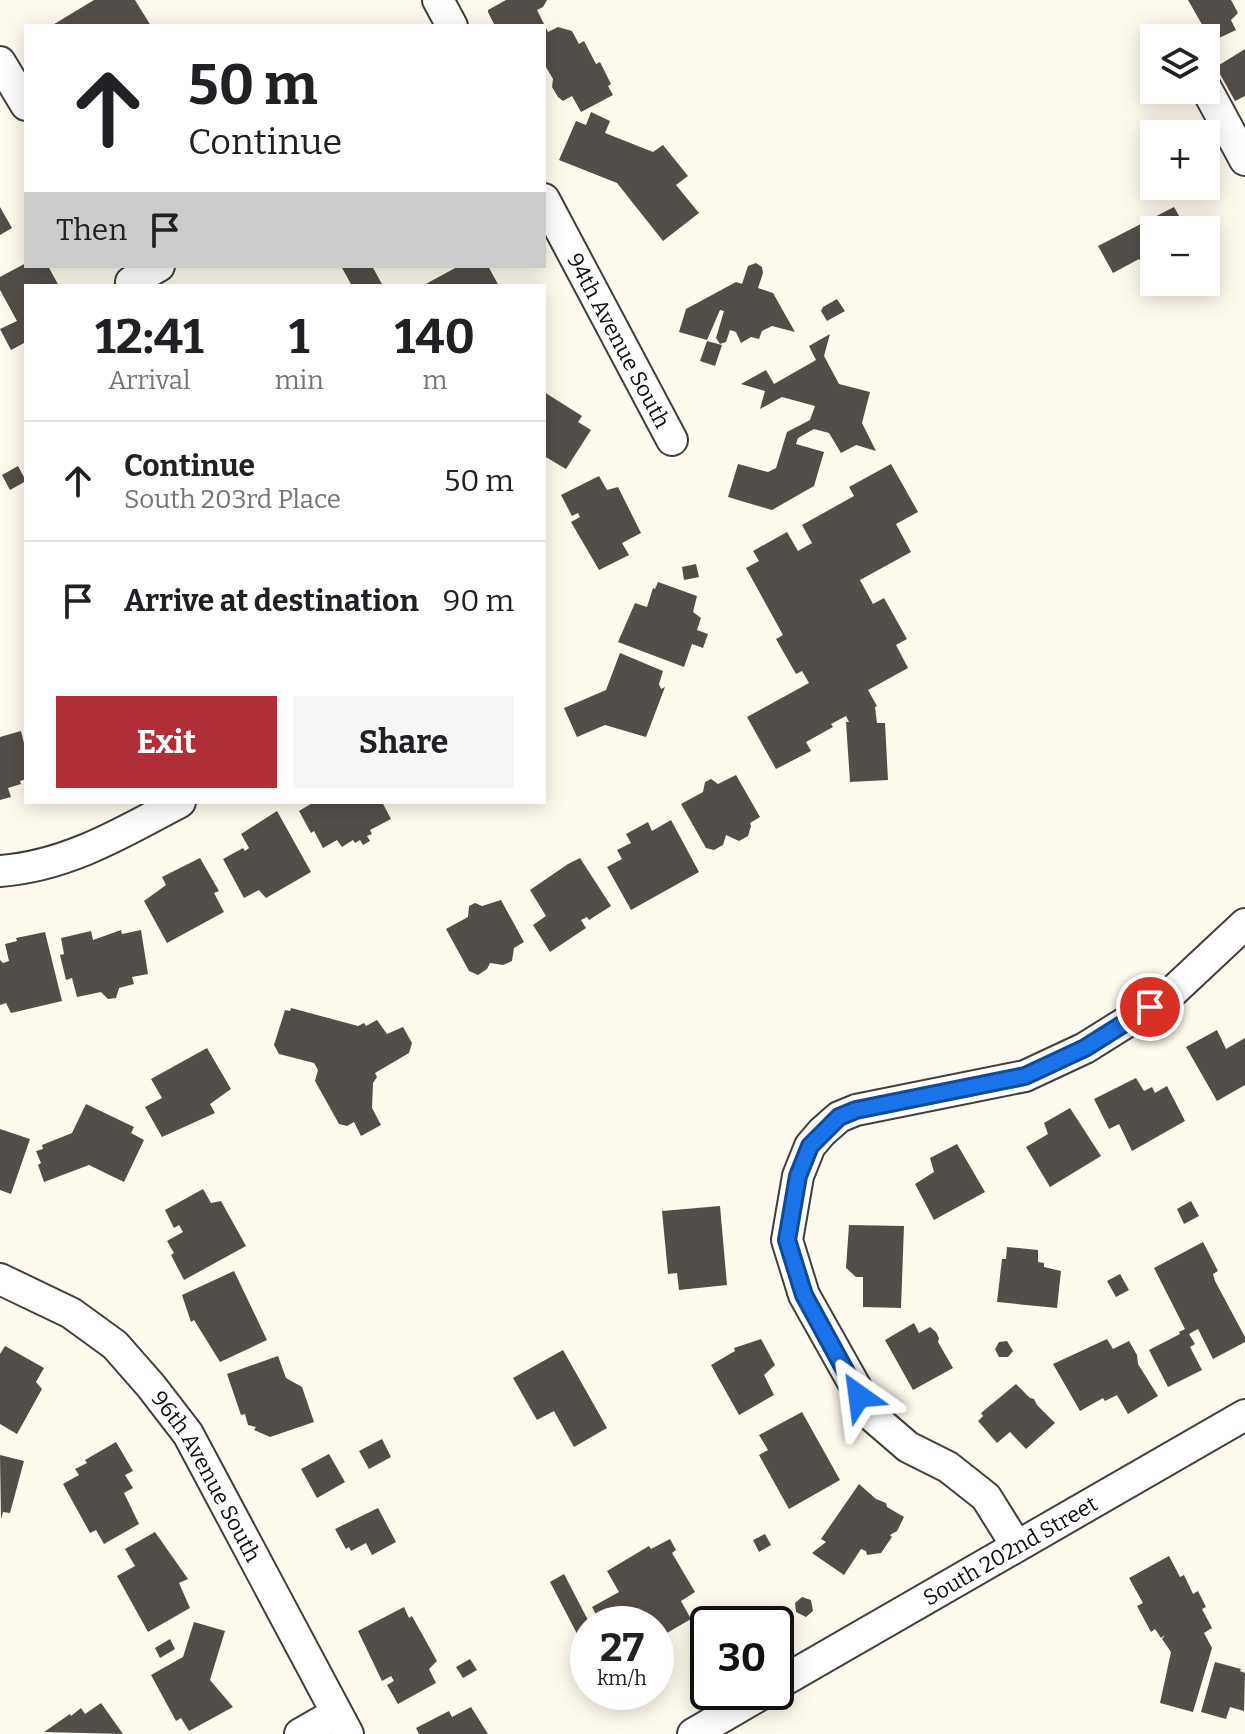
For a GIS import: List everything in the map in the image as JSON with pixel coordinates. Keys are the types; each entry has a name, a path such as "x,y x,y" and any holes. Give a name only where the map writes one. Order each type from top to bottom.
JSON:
{"street":[{"path":"438,0 451,24"},
{"path":"0,62 24,102"},
{"path":"1215,104 1245,160"},
{"name":"94th Avenue South","path":"546,203 672,440"},
{"path":"128,278 154,268"},
{"path":"0,871 51,863 94,847 176,804"},
{"path":"1016,1545 986,1497 948,1467 908,1447 872,1416 843,1367 804,1295 787,1240 798,1176 810,1146 839,1117 856,1110 1025,1076 1085,1048 1168,996 1245,924"},
{"name":"96th Avenue South","path":"0,1279 71,1313 115,1345 188,1434 342,1724"},
{"name":"South 202nd Street","path":"794,1674 1245,1415"},
{"path":"693,1734 734,1710"},
{"path":"300,1734 342,1724"}],"building":[{"path":"94,0 135,0 150,24 54,24"},
{"path":"506,0 547,0 537,10 544,24 494,24 488,10"},
{"path":"1188,0 1231,0 1238,13 1231,20 1236,30 1220,38 1220,24 1202,24"},
{"path":"558,27 572,31 579,44 584,41 596,64 600,62 613,95 581,112 572,96 563,101 558,97 552,87 553,79 546,67 546,28 548,32"},
{"path":"1245,49 1245,96 1235,101 1220,74 1220,65"},
{"path":"591,112 610,121 605,133 653,152 663,145 688,176 676,185 699,213 663,241 617,183 559,160 576,121 586,125"},
{"path":"0,207 12,228 0,235"},
{"path":"1174,207 1179,216 1156,216"},
{"path":"1140,224 1140,261 1113,273 1098,246"},
{"path":"756,263 762,267 763,273 758,288 773,293 795,332 772,326 762,331 759,339 751,337 741,343 736,332 730,330 726,342 720,344 716,338 724,311 720,310 707,340 679,332 686,309 736,282 742,284 748,266"},
{"path":"24,264 24,268 49,268 58,284 24,284 24,343 11,350 0,329 17,321 0,290 0,277"},
{"path":"342,268 373,268 382,284 351,284"},
{"path":"455,268 489,268 498,284 426,284"},
{"path":"837,299 845,311 827,321 821,311"},
{"path":"830,334 824,356 839,384 870,392 862,423 876,451 856,445 841,453 829,433 814,429 798,438 796,444 824,452 814,486 772,510 728,497 738,464 768,472 776,468 787,432 810,420 815,406 782,397 760,409 765,391 741,384 766,370 774,384 816,360 809,346"},
{"path":"707,341 722,345 715,366 700,361"},
{"path":"546,393 582,416 578,422 591,430 566,469 546,457"},
{"path":"891,464 918,512 896,524 911,552 860,580 873,604 884,598 907,639 896,645 908,668 868,690 877,706 877,723 885,723 888,780 850,782 846,722 849,722 846,716 806,742 811,751 776,769 747,717 809,683 802,671 796,674 776,639 783,635 746,568 759,561 753,551 787,532 798,551 812,543 802,525 854,496 849,487"},
{"path":"18,466 24,482 10,490 2,475"},
{"path":"599,476 607,490 618,487 641,533 622,543 629,555 599,570 571,522 580,517 578,513 572,516 561,495"},
{"path":"696,564 699,577 684,580 682,567"},
{"path":"658,582 697,596 693,612 701,618 697,630 708,634 703,648 692,644 684,667 618,642 635,603 647,607"},
{"path":"620,653 663,671 659,684 661,689 665,687 646,737 605,725 577,737 564,708 606,690"},
{"path":"21,731 24,780 20,781 21,784 8,788 11,797 0,800 0,737"},
{"path":"736,775 760,817 750,823 748,836 739,841 726,835 723,845 714,850 706,848 681,804 703,792 705,782 711,779 718,784"},
{"path":"311,804 383,804 391,819 370,830 372,834 367,836 370,841 363,845 360,840 355,843 353,840 342,847 337,840 323,848 299,811"},
{"path":"277,811 311,872 266,898 259,890 244,898 223,859 249,848 241,834"},
{"path":"671,820 699,872 631,910 607,867 622,859 617,850 631,843 626,834 648,822 652,831"},
{"path":"200,858 219,891 214,893 224,912 167,943 144,901 166,885 162,877"},
{"path":"580,858 611,906 589,920 587,917 581,920 586,928 550,952 533,925 546,916 530,890"},
{"path":"501,900 524,942 514,948 512,961 503,965 490,963 478,975 469,971 446,929 468,917 469,906"},
{"path":"121,930 122,934 141,930 148,974 132,977 134,984 119,988 116,998 108,999 101,992 77,997 72,978 66,980 60,955 64,954 61,938 91,931 93,940"},
{"path":"45,932 62,1001 11,1013 6,1003 0,1005 0,960 3,963 9,961 5,944 17,941 16,938"},
{"path":"291,1008 358,1026 364,1023 366,1026 377,1020 387,1034 403,1027 412,1043 409,1053 375,1073 372,1108 381,1125 361,1136 354,1122 347,1126 339,1124 315,1081 318,1070 314,1063 279,1054 274,1045 285,1010 290,1011"},
{"path":"1217,1030 1226,1049 1245,1038 1245,1085 1217,1101 1186,1047"},
{"path":"207,1048 231,1089 210,1104 215,1113 162,1137 145,1107 162,1098 151,1079"},
{"path":"1136,1078 1144,1091 1152,1087 1155,1093 1167,1086 1185,1121 1132,1151 1119,1124 1109,1129 1094,1099"},
{"path":"86,1104 134,1127 131,1133 144,1140 124,1182 89,1165 44,1182 36,1151 43,1149 42,1145 72,1133"},
{"path":"1070,1108 1101,1156 1050,1187 1026,1147 1048,1134 1044,1123"},
{"path":"0,1129 30,1139 11,1194 0,1190"},
{"path":"957,1144 985,1192 934,1220 915,1184 934,1172 930,1158"},
{"path":"203,1189 211,1203 221,1201 246,1246 184,1280 167,1241 183,1232 179,1225 174,1228 165,1210"},
{"path":"1191,1201 1199,1216 1184,1224 1177,1209"},
{"path":"720,1206 727,1285 679,1290 677,1273 668,1274 662,1211"},
{"path":"849,1225 904,1226 901,1308 863,1307 863,1277 856,1277 846,1268"},
{"path":"1203,1242 1218,1271 1213,1274 1215,1281 1245,1342 1213,1359 1198,1329 1189,1334 1195,1344 1190,1347 1202,1370 1168,1387 1149,1350 1185,1329 1154,1268"},
{"path":"1007,1247 1038,1250 1038,1262 1044,1263 1044,1267 1061,1271 1057,1308 997,1302 1002,1259 1006,1259"},
{"path":"234,1271 267,1340 220,1362 194,1320 191,1322 182,1295"},
{"path":"1120,1274 1129,1290 1116,1297 1107,1281"},
{"path":"914,1323 919,1333 930,1327 936,1332 938,1342 953,1368 913,1390 885,1340"},
{"path":"761,1339 775,1365 764,1375 774,1395 739,1415 711,1365 735,1351 734,1348"},
{"path":"1107,1339 1113,1349 1129,1341 1138,1364 1158,1396 1128,1414 1117,1395 1105,1401 1103,1398 1080,1411 1053,1364"},
{"path":"1007,1341 1013,1351 1008,1357 999,1357 995,1349 999,1342"},
{"path":"5,1346 44,1368 36,1382 42,1389 17,1434 0,1424 0,1354"},
{"path":"563,1350 607,1428 574,1447 554,1411 537,1420 513,1378"},
{"path":"278,1356 286,1378 302,1387 314,1422 270,1437 254,1430 256,1427 248,1425 245,1414 241,1415 227,1374"},
{"path":"1016,1384 1055,1423 1026,1449 1010,1432 997,1443 978,1421 983,1416 981,1413"},
{"path":"802,1412 840,1480 789,1509 759,1455 768,1450 759,1435"},
{"path":"382,1439 391,1457 369,1469 359,1451"},
{"path":"116,1442 133,1471 125,1475 133,1488 124,1493 139,1524 104,1544 96,1530 90,1533 63,1484 79,1475 75,1469 87,1463 85,1460"},
{"path":"329,1454 345,1482 317,1498 301,1469"},
{"path":"0,1455 24,1461 10,1513 3,1512 1,1519"},
{"path":"859,1484 904,1517 881,1553 867,1555 861,1549 844,1575 812,1553 826,1542 821,1539"},
{"path":"378,1508 396,1542 372,1555 366,1543 351,1551 349,1547 346,1549 335,1529"},
{"path":"155,1532 188,1579 179,1583 190,1608 148,1632 117,1576 135,1566 125,1549"},
{"path":"765,1534 771,1545 759,1552 753,1540"},
{"path":"670,1539 676,1550 672,1553 695,1592 681,1601 690,1620 674,1629 674,1606 594,1606 619,1592 607,1571 649,1546 651,1549"},
{"path":"1169,1556 1180,1577 1184,1575 1193,1594 1198,1591 1206,1607 1202,1609 1212,1628 1204,1633 1212,1648 1193,1712 1160,1703 1171,1652 1162,1639 1165,1635 1161,1638 1155,1629 1151,1632 1137,1606 1143,1603 1129,1578"},
{"path":"564,1574 581,1606 570,1606 570,1620 550,1582"},
{"path":"802,1597 811,1600 813,1611 806,1617 796,1612 795,1603"},
{"path":"404,1607 437,1661 429,1669 436,1683 398,1704 387,1685 394,1681 391,1676 382,1681 358,1631"},
{"path":"194,1622 225,1631 210,1680 233,1707 189,1731 181,1718 176,1721 151,1675 183,1657"},
{"path":"170,1639 175,1649 160,1658 155,1648"},
{"path":"470,1659 477,1670 463,1678 456,1667"},
{"path":"1215,1662 1245,1673 1244,1711 1230,1707 1226,1719 1201,1712"},
{"path":"101,1703 123,1734 44,1732 81,1708 85,1714"},
{"path":"471,1707 488,1734 419,1734 416,1728 449,1711 452,1717"}],"route":[{"path":"859,1396 804,1295 787,1240 798,1176 810,1146 839,1117 856,1110 1025,1076 1085,1048 1150,1007"}]}
